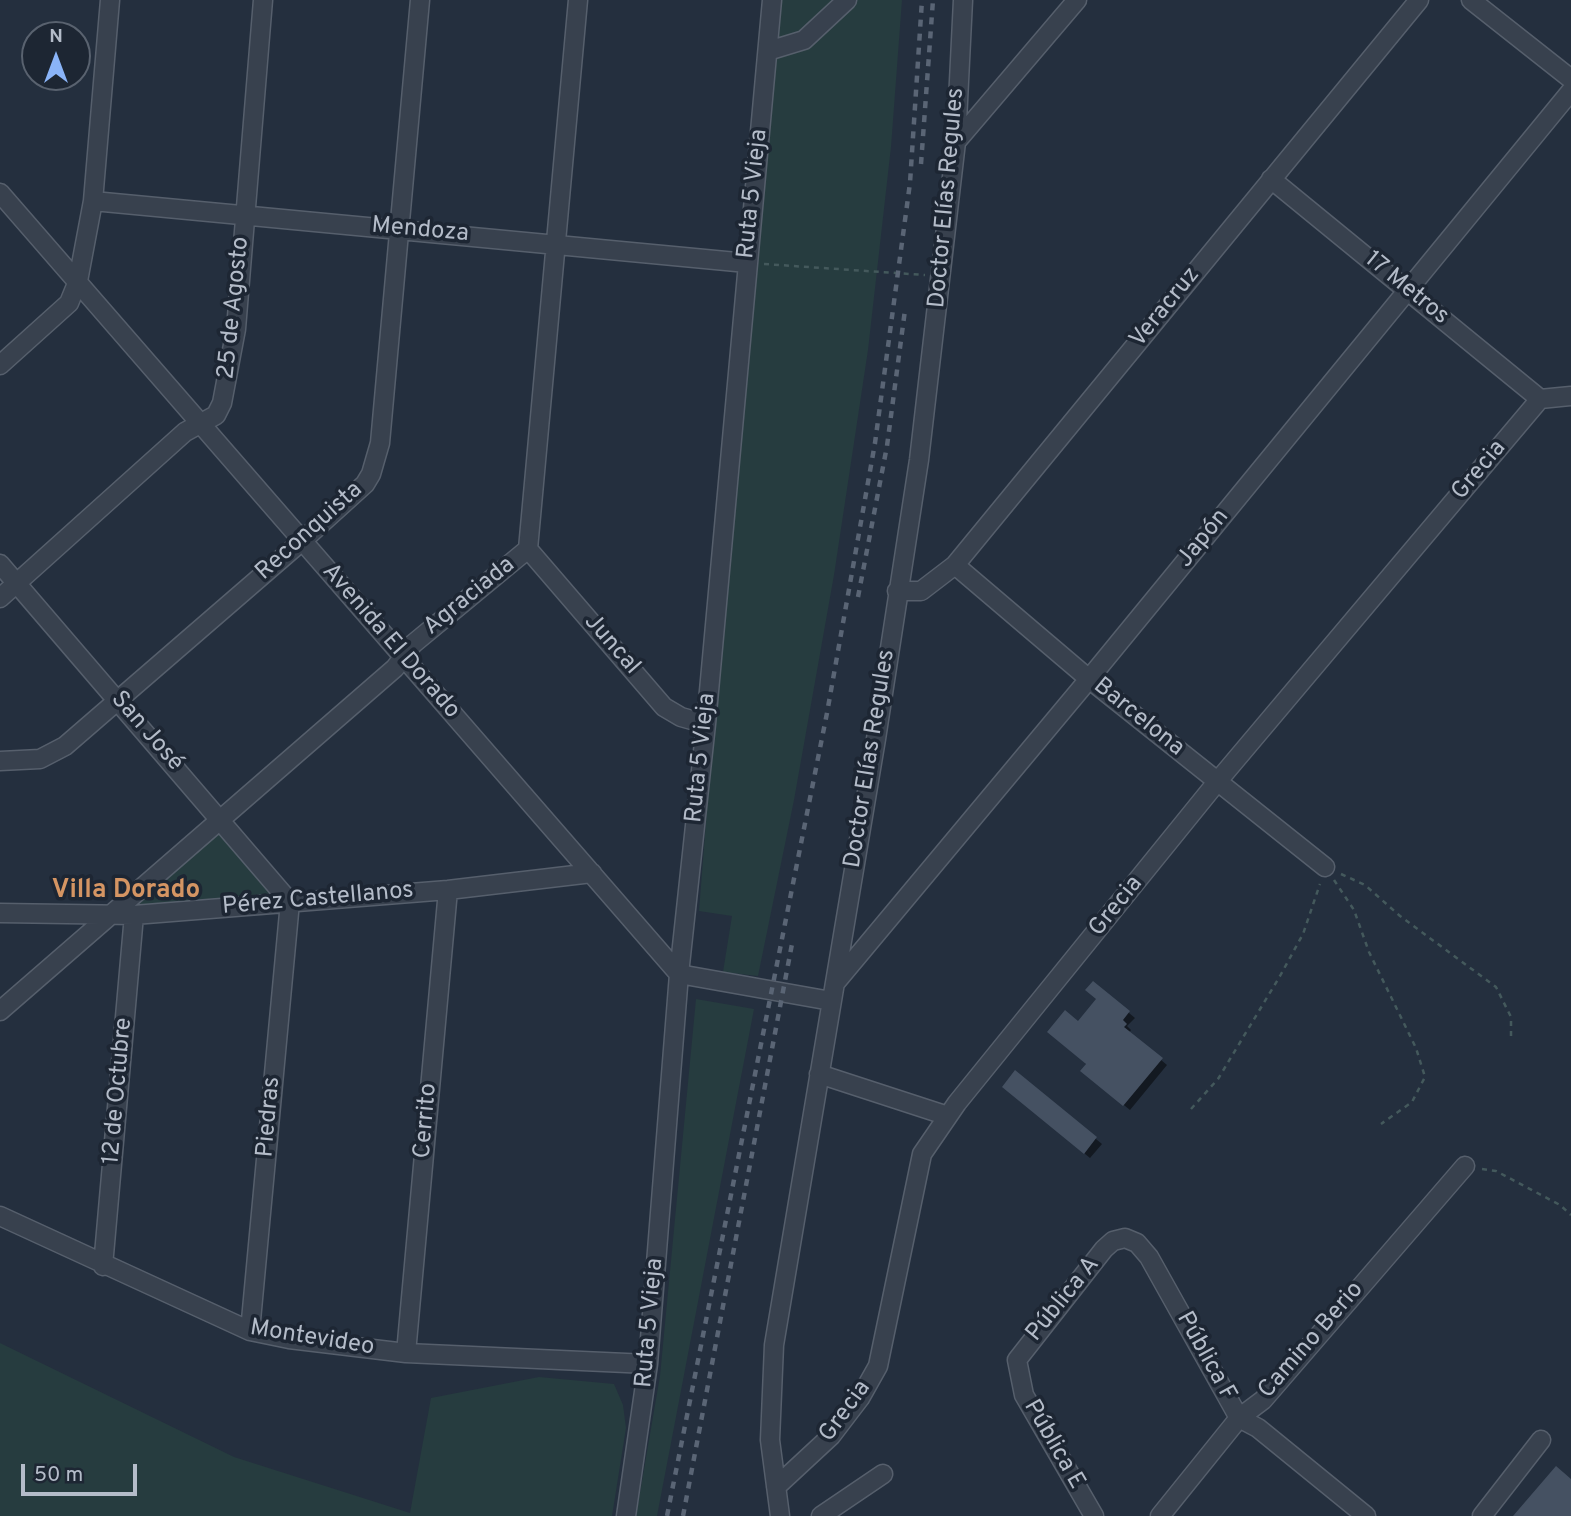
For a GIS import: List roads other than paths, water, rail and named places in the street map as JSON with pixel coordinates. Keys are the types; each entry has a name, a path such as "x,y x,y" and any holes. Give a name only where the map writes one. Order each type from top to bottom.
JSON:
{"street":[{"path":"0,365 69,303 78,281 93,201 110,0"},
{"name":"25 de Agosto","path":"0,598 185,432 216,415 228,381 236,329 263,0"},
{"name":"Reconquista","path":"0,761 30,761 52,754 120,702 365,484 377,460 420,0"},
{"name":"Agraciada","path":"0,1011 394,668 413,644 528,549 578,0"},
{"name":"Ruta 5 Vieja","path":"626,1516 648,1364 679,974 706,724 772,0"},
{"path":"768,51 804,40 847,0"},
{"name":"Doctor Elías Regules","path":"780,1516 770,1407 774,1345 876,739 919,460 956,142 963,0"},
{"path":"956,142 1077,0"},
{"name":"Veracruz","path":"897,591 921,591 955,565 1419,0"},
{"path":"1471,0 1571,79"},
{"name":"Japón","path":"833,993 1571,91"},
{"name":"17 Metros","path":"1272,179 1540,399"},
{"name":"Avenida El Dorado","path":"0,193 679,974"},
{"name":"Mendoza","path":"93,201 747,263"},
{"path":"1540,399 1571,396"},
{"name":"Grecia","path":"776,1487 831,1436 860,1398 878,1366 922,1154 948,1116 1217,782 1540,399"},
{"name":"Juncal","path":"528,549 664,706 681,717 706,724"},
{"name":"San José","path":"0,564 290,902"},
{"name":"Barcelona","path":"955,565 1089,679 1325,867"},
{"name":"Pérez Castellanos","path":"0,914 134,915 448,890 592,873"},
{"name":"Cerrito","path":"406,1353 448,890"},
{"name":"Piedras","path":"250,1331 290,902"},
{"name":"12 de Octubre","path":"103,1266 134,915"},
{"path":"679,974 833,993"},
{"path":"820,1074 948,1116"},
{"name":"Camino Berio","path":"1160,1516 1239,1418 1263,1400 1465,1166"},
{"name":"Montevideo","path":"0,1216 103,1266 250,1331 289,1339 406,1353 648,1364"},
{"name":"Pública F","path":"1125,1238 1137,1243 1149,1257 1239,1418 1258,1428 1366,1516"},
{"name":"Pública A","path":"1017,1372 1017,1360 1022,1351 1113,1241 1125,1238"},
{"name":"Pública E","path":"1017,1372 1024,1395 1094,1516"},
{"path":"1482,1516 1541,1440"},
{"path":"821,1516 883,1474"}],"railway":[{"path":"667,1516 827,713 875,443 910,183 922,0"},
{"path":"921,164 933,0"},
{"path":"858,597 887,446 905,310"},
{"path":"683,1516 792,944"}],"district":[{"name":"Villa Dorado","path":"126,892"}]}
